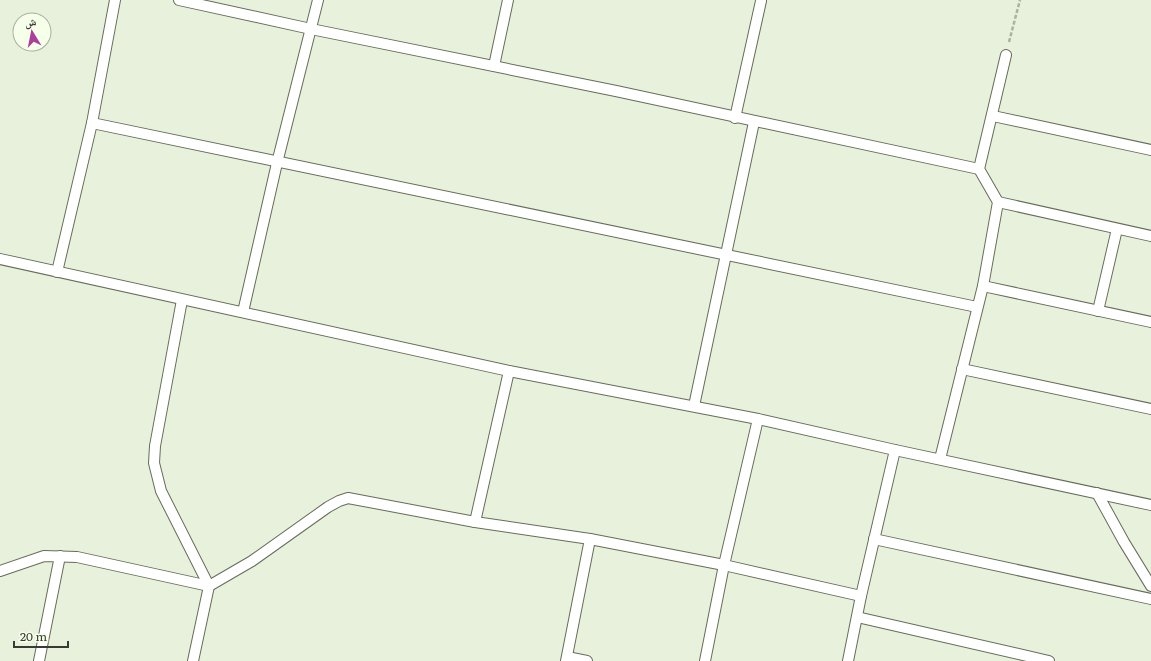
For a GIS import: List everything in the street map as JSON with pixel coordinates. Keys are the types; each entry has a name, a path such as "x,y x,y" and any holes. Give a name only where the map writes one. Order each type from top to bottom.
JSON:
{"lane":[{"path":"57,272 92,123 115,0"},
{"path":"179,0 311,30 494,66 979,169"},
{"path":"243,312 277,163 318,0"},
{"path":"494,66 508,0"},
{"path":"735,118 761,1"},
{"path":"940,459 983,286 998,202 979,169 1006,55"},
{"path":"992,116 1151,150"},
{"path":"694,406 754,122"},
{"path":"92,123 277,163 977,307"},
{"path":"998,202 1151,236"},
{"path":"1098,311 1117,229"},
{"path":"0,259 509,371 758,419 1151,505"},
{"path":"983,286 1151,322"},
{"path":"182,300 155,446 154,463 161,491 209,586 194,661"},
{"path":"962,369 1151,409"},
{"path":"475,522 509,371"},
{"path":"705,661 724,565 758,419"},
{"path":"848,661 861,596 895,450"},
{"path":"1097,492 1124,542 1151,586"},
{"path":"0,571 44,556 77,557 209,586 252,561 339,500 348,498 475,522 590,539 724,565 861,596"},
{"path":"587,661 567,659 590,539"},
{"path":"874,539 1151,599"},
{"path":"39,661 60,556"},
{"path":"857,617 1049,661"}],"path":[{"path":"1006,55 1020,0"}]}
